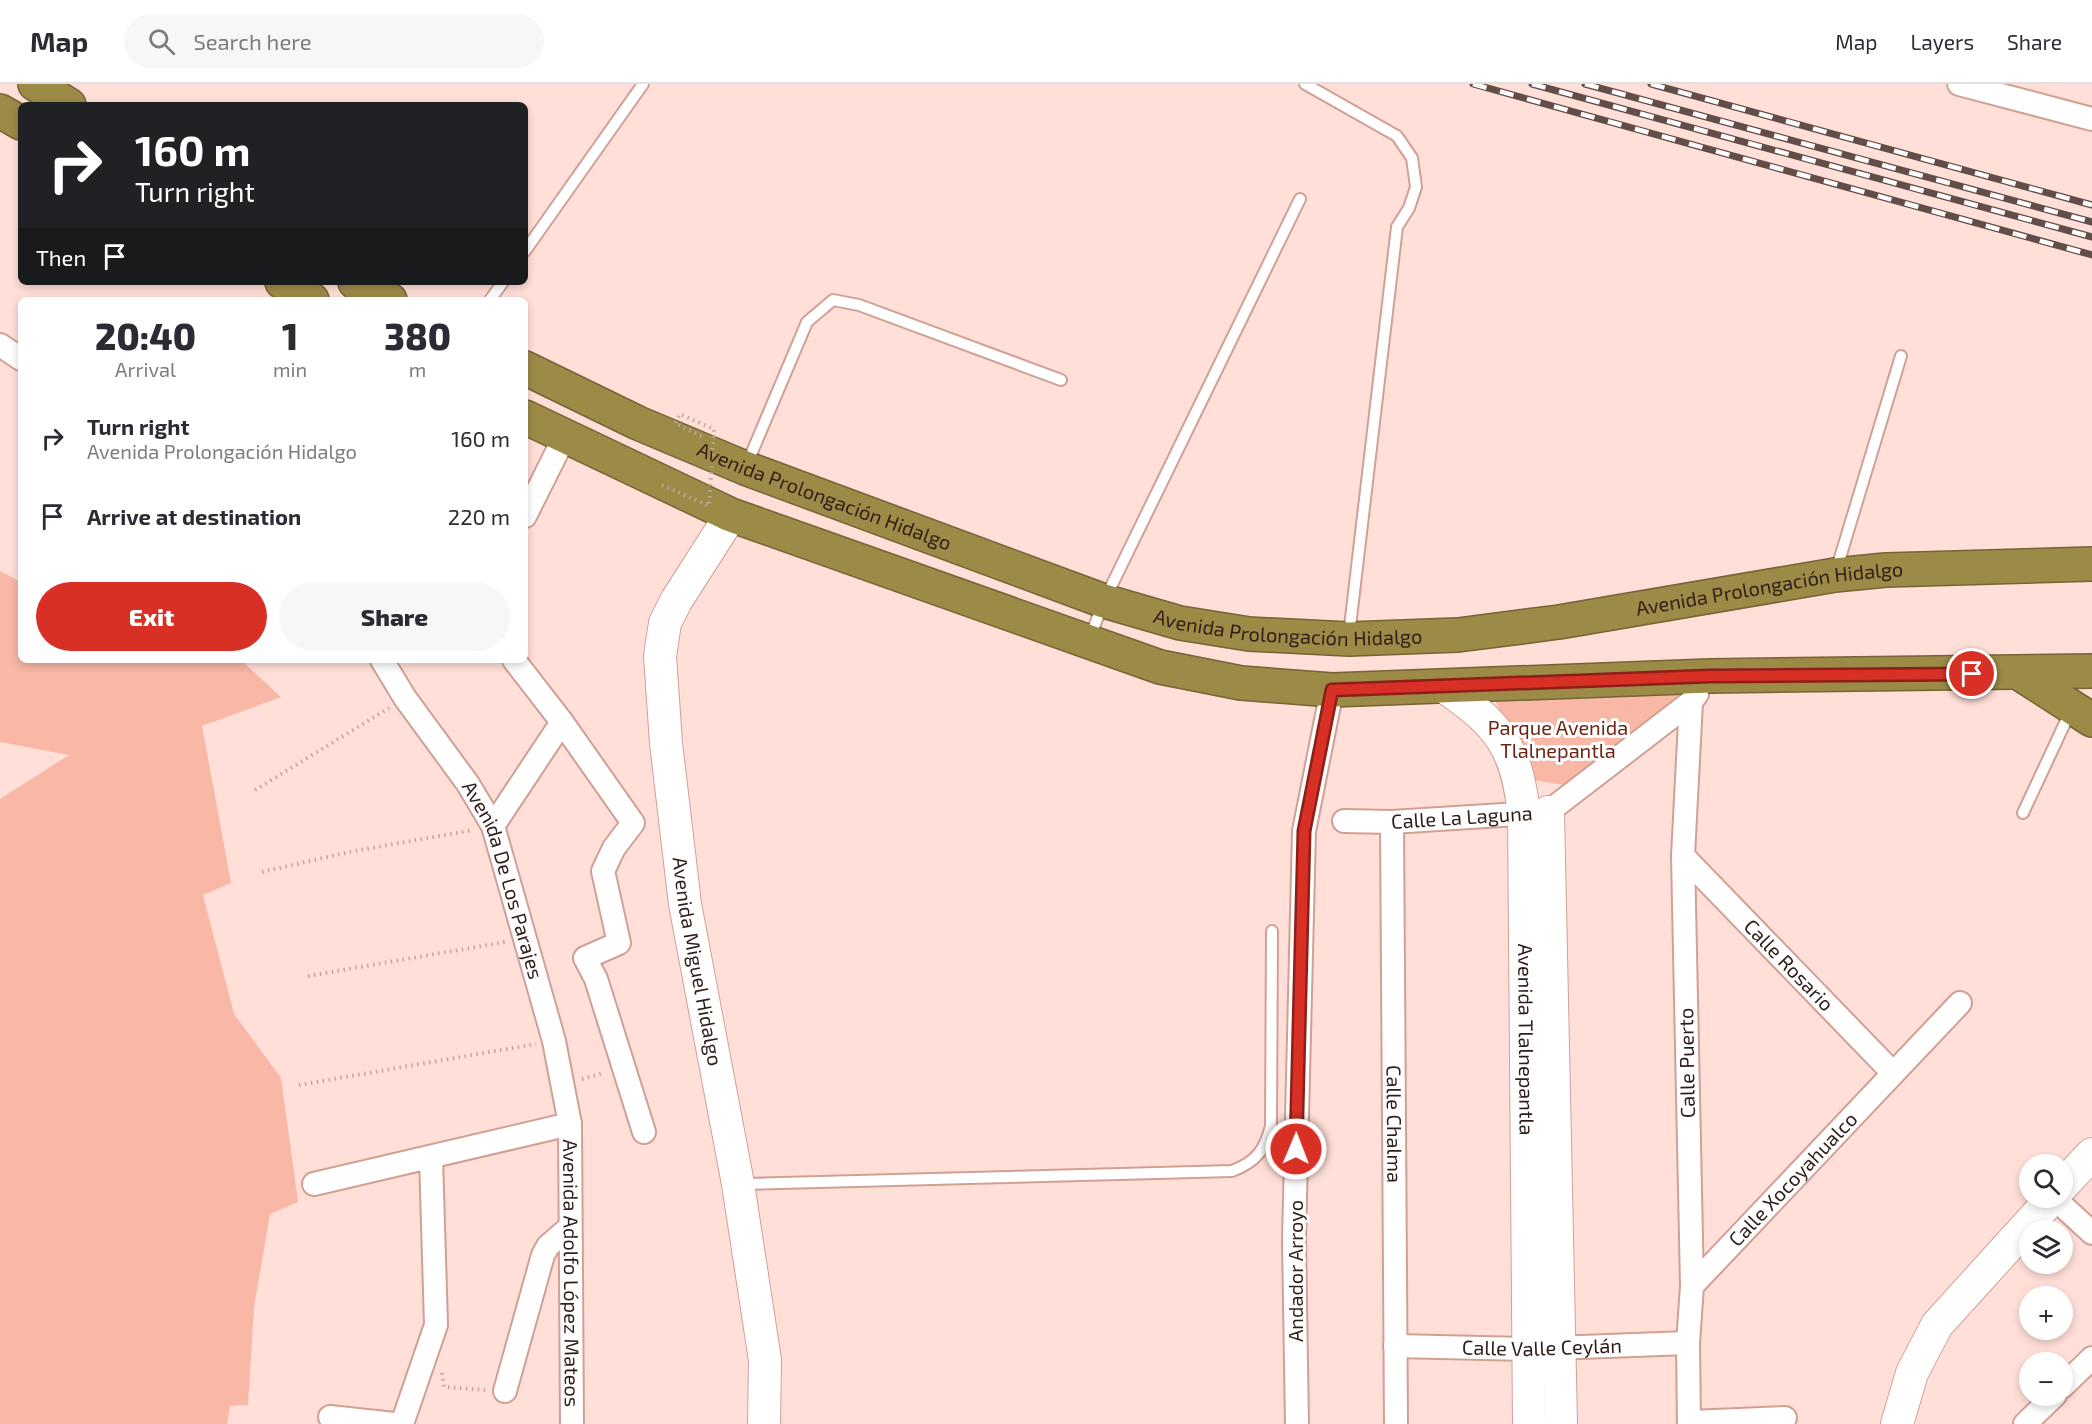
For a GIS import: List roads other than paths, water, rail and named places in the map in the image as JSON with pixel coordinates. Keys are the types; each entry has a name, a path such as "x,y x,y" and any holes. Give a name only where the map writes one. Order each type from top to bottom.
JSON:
{"highway":[{"path":"35,84 64,102"},
{"path":"0,111 18,121"},
{"path":"287,285 307,297"},
{"path":"359,285 384,297"},
{"name":"Avenida Prolongación Hidalgo","path":"528,369 638,423 809,493 1104,601 1180,623 1249,634 1348,639 1458,635 1559,622 1835,575 1886,570 2092,564"},
{"path":"528,418 731,515 1160,667 1241,683 1332,690 1710,676 2092,671"},
{"path":"638,423 659,448 731,515"},
{"path":"731,515 809,493"},
{"path":"2019,673 2082,713"}],"street":[{"path":"1959,84 2092,119"},
{"path":"0,345 18,357"},
{"path":"528,510 565,436"},
{"name":"Avenida Miguel Hidalgo","path":"731,515 676,601 665,623 660,656 666,743 685,904 738,1184 765,1360 764,1424"},
{"name":"Avenida De Los Parajes","path":"384,663 405,698 468,784 493,826 554,1041 570,1124"},
{"path":"516,663 562,722 633,823 614,848 603,871 619,943 585,958 596,979 644,1132"},
{"name":"Calle La Laguna","path":"1344,821 1392,822 1536,814 1690,702 1710,676"},
{"name":"Avenida Tlalnepantla","path":"1443,686 1475,708 1499,732 1521,786 1536,814 1560,1347 1561,1424"},
{"name":"Andador Arroyo","path":"1297,1424 1294,1240 1304,831 1332,690"},
{"name":"Calle Puerto","path":"1689,1423 1688,1343 1692,1286 1683,856 1690,702"},
{"path":"493,826 562,722"},
{"name":"Avenida Tlalnepantla","path":"1529,1424 1527,1349 1536,814"},
{"name":"Calle Chalma","path":"1392,822 1396,1424"},
{"name":"Calle Rosario","path":"1683,856 1893,1072"},
{"name":"Calle Xocoyahualco","path":"1692,1286 1960,1003"},
{"path":"314,1184 570,1124"},
{"name":"Avenida Adolfo López Mateos","path":"570,1124 572,1424"},
{"path":"2073,1174 2092,1154"},
{"path":"402,1424 436,1325 431,1157"},
{"path":"1897,1424 1912,1373 1937,1325 2043,1208"},
{"path":"2065,1208 2092,1233"},
{"path":"505,1391 543,1255 548,1246 570,1227"},
{"name":"Calle Valle Ceylán","path":"1395,1346 1527,1349 1688,1343"},
{"path":"2073,1376 2092,1358"},
{"path":"765,1360 785,1424"},
{"path":"2025,1424 2044,1406"},
{"path":"330,1417 394,1424"},
{"path":"1689,1423 1785,1418"}],"lane":[{"path":"528,247 643,84"},
{"path":"1305,84 1397,136 1412,158 1416,187 1397,227 1348,639"},
{"path":"1088,643 1104,601 1300,199"},
{"path":"745,468 807,322 833,300 860,305 1061,380"},
{"path":"1835,575 1901,356"},
{"path":"2023,813 2082,713"},
{"path":"738,1184 1232,1172 1250,1164 1266,1147 1271,1126 1272,931"}],"railway":[{"path":"1473,84 2092,255"},
{"path":"1532,84 2092,237"},
{"path":"1585,84 2092,222"},
{"path":"1651,84 2092,205"}],"park label":[{"name":"Parque Avenida Tlalnepantla","path":"1558,740"}]}
